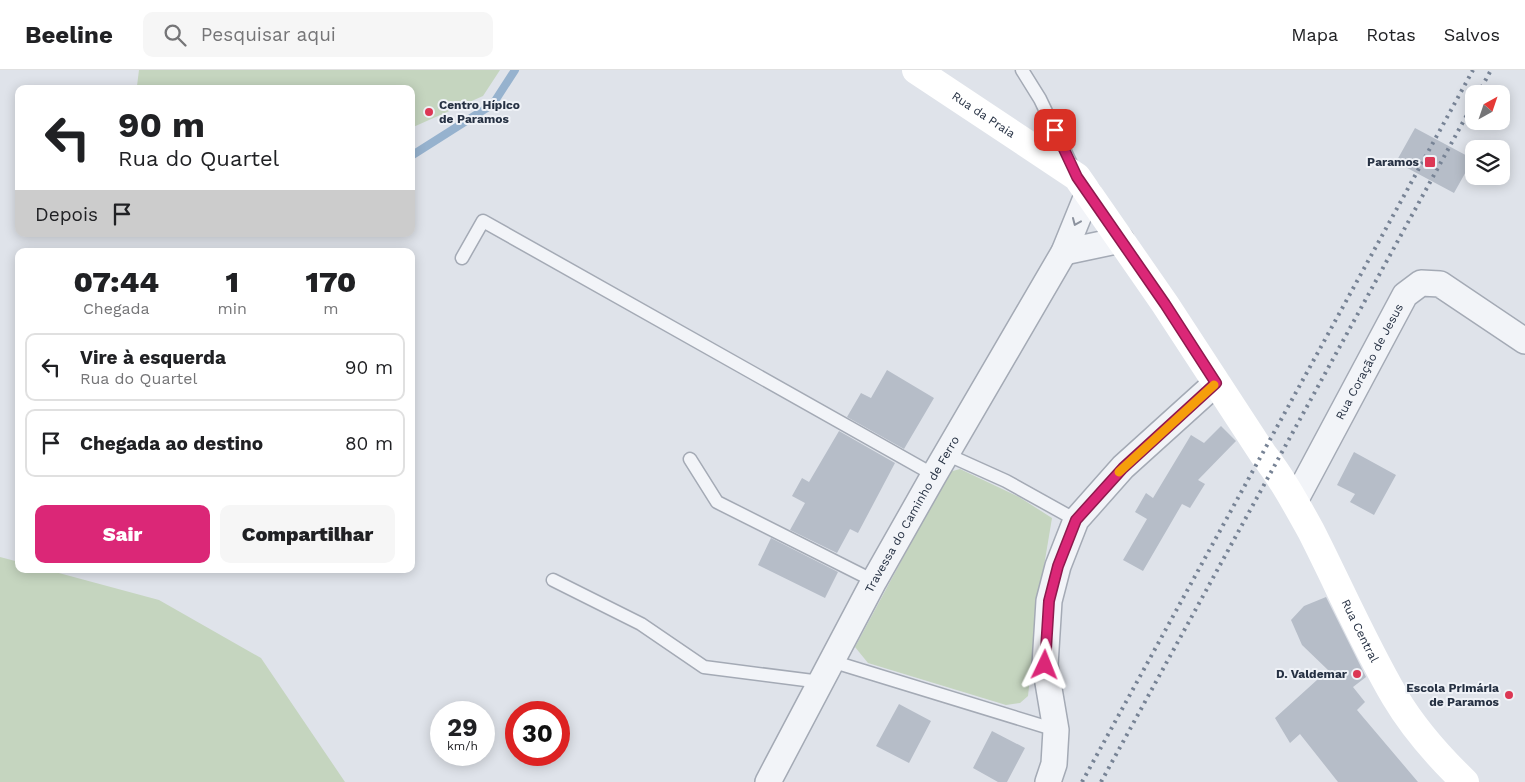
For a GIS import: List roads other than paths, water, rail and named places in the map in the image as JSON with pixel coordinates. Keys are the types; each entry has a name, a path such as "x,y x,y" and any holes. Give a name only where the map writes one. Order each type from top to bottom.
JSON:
{"street":[{"name":"Rua da Praia","path":"916,70 1083,185"},
{"name":"Rua Central","path":"1083,185 1274,467 1295,501 1396,699 1414,726 1438,756 1465,782"},
{"name":"Travessa do Caminho de Ferro","path":"768,782 874,581 1064,252 1083,185"},
{"path":"1064,252 1121,240"},
{"name":"Rua Coração de Jesus","path":"1295,501 1405,295 1422,283 1440,284 1525,341"},
{"path":"1048,782 1054,764 1056,730 1045,665 1049,601 1058,566 1076,520 1123,468 1216,383"}],"lane":[{"path":"1022,70 1040,99 1083,185"},
{"path":"462,258 483,221 940,464 1006,481 1076,520"},
{"path":"690,459 717,502 874,581"},
{"path":"552,580 641,624 704,667 826,672 1056,730"}],"waterway":[{"path":"415,153 493,104 515,70"}],"railway":[{"path":"1082,782 1473,70"},
{"path":"1483,85 1491,70"},
{"path":"1101,782 1465,118"}],"place":[{"name":"Centro Hípico de Paramos","path":"429,112"},
{"name":"Paramos","path":"1430,162"},
{"name":"D. Valdemar","path":"1357,674"},
{"name":"Escola Primária de Paramos","path":"1509,695"}]}
